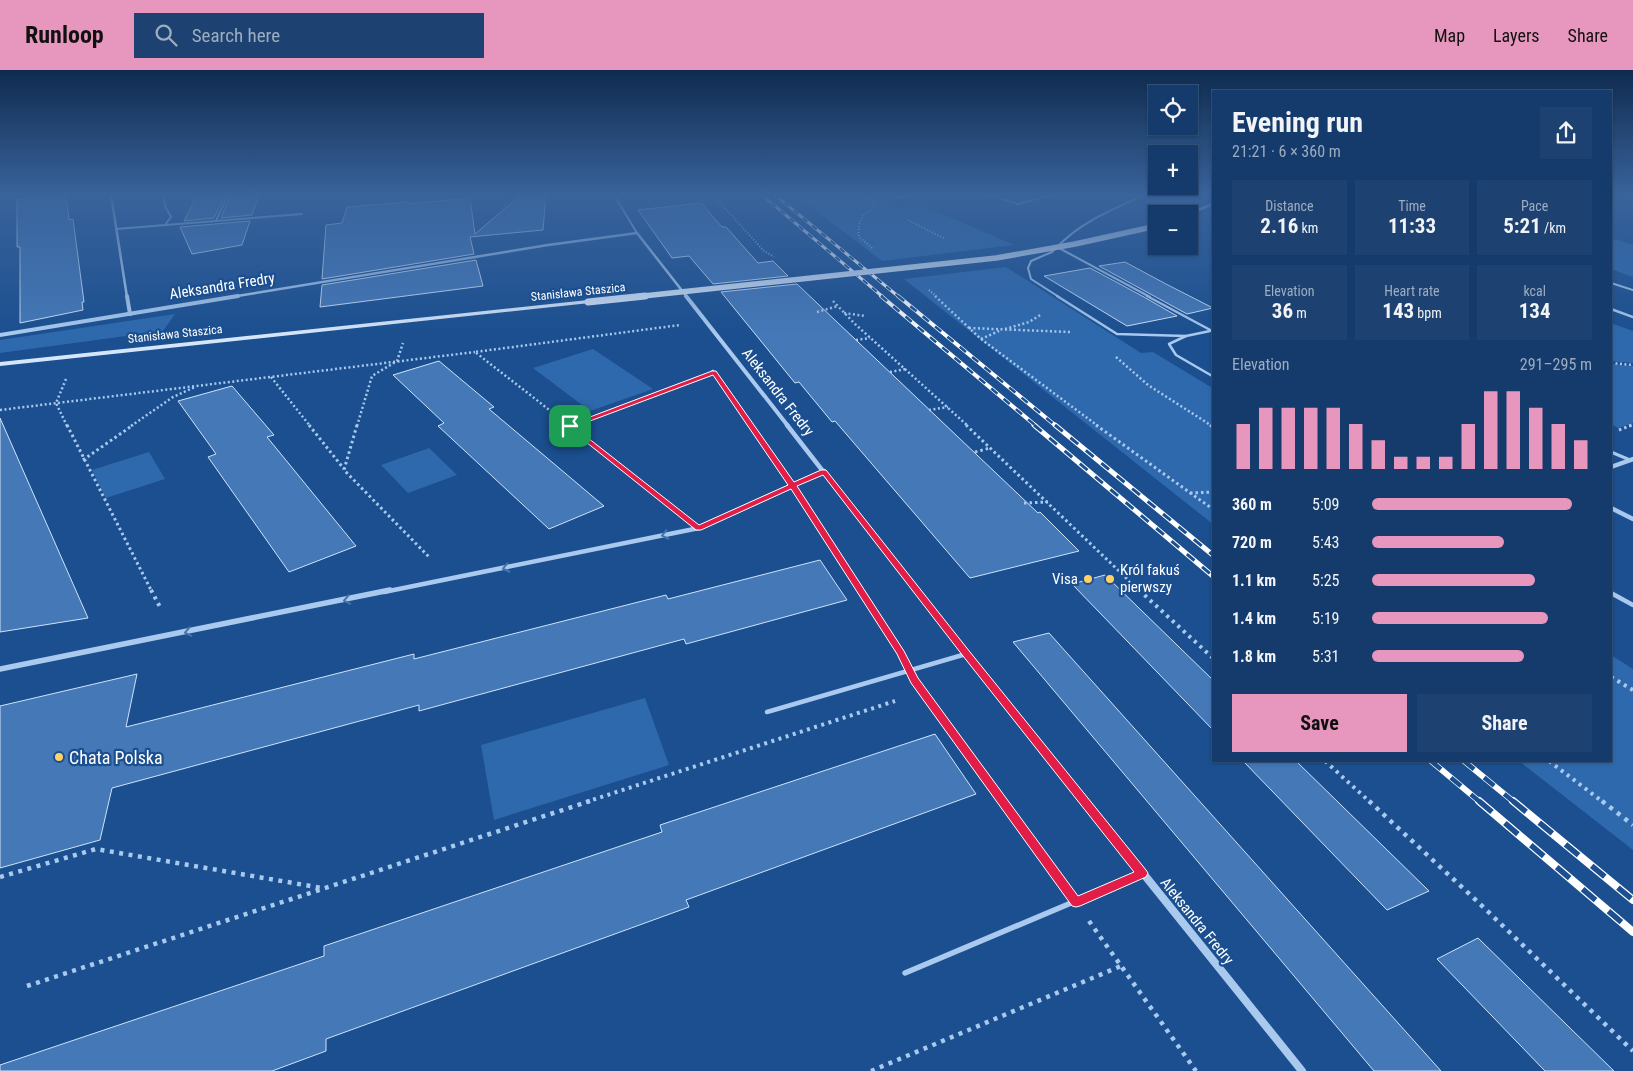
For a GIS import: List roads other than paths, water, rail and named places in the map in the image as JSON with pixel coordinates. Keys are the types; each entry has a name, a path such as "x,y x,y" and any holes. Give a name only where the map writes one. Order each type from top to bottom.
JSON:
{"street":[{"path":"118,242 130,314"},
{"name":"Aleksandra Fredry","path":"0,335 572,242"},
{"name":"Aleksandra Fredry","path":"644,242 966,654 1302,1071"},
{"name":"Stanisława Staszica","path":"0,364 996,258 1090,242"},
{"path":"1612,467 1632,460"},
{"path":"0,669 699,528 824,471"},
{"path":"1612,509 1633,520"}],"lane":[{"path":"1062,242 1052,252 1031,261 1028,268 1031,279 1117,334 1186,336 1210,331"},
{"path":"1057,247 1210,331"},
{"path":"1612,283 1633,290"},
{"path":"1612,309 1633,317"},
{"path":"1186,336 1169,344 1176,355 1212,376"},
{"path":"1612,452 1632,460"},
{"path":"1612,594 1633,606"},
{"path":"767,712 966,654"},
{"path":"906,973 1142,873"}],"railway":[{"path":"817,242 883,297"},
{"path":"832,242 899,297"},
{"path":"881,296 1036,426"},
{"path":"898,296 1056,426"},
{"path":"1034,425 1212,575"},
{"path":"1055,425 1212,554"},
{"path":"1432,762 1480,802"},
{"path":"1465,762 1514,802"},
{"path":"1479,801 1633,932"},
{"path":"1513,801 1633,900"}],"place":[{"name":"Visa","path":"1088,579"},
{"name":"Król fakuś pierwszy","path":"1110,579"},
{"name":"Chata Polska","path":"59,757"}]}
